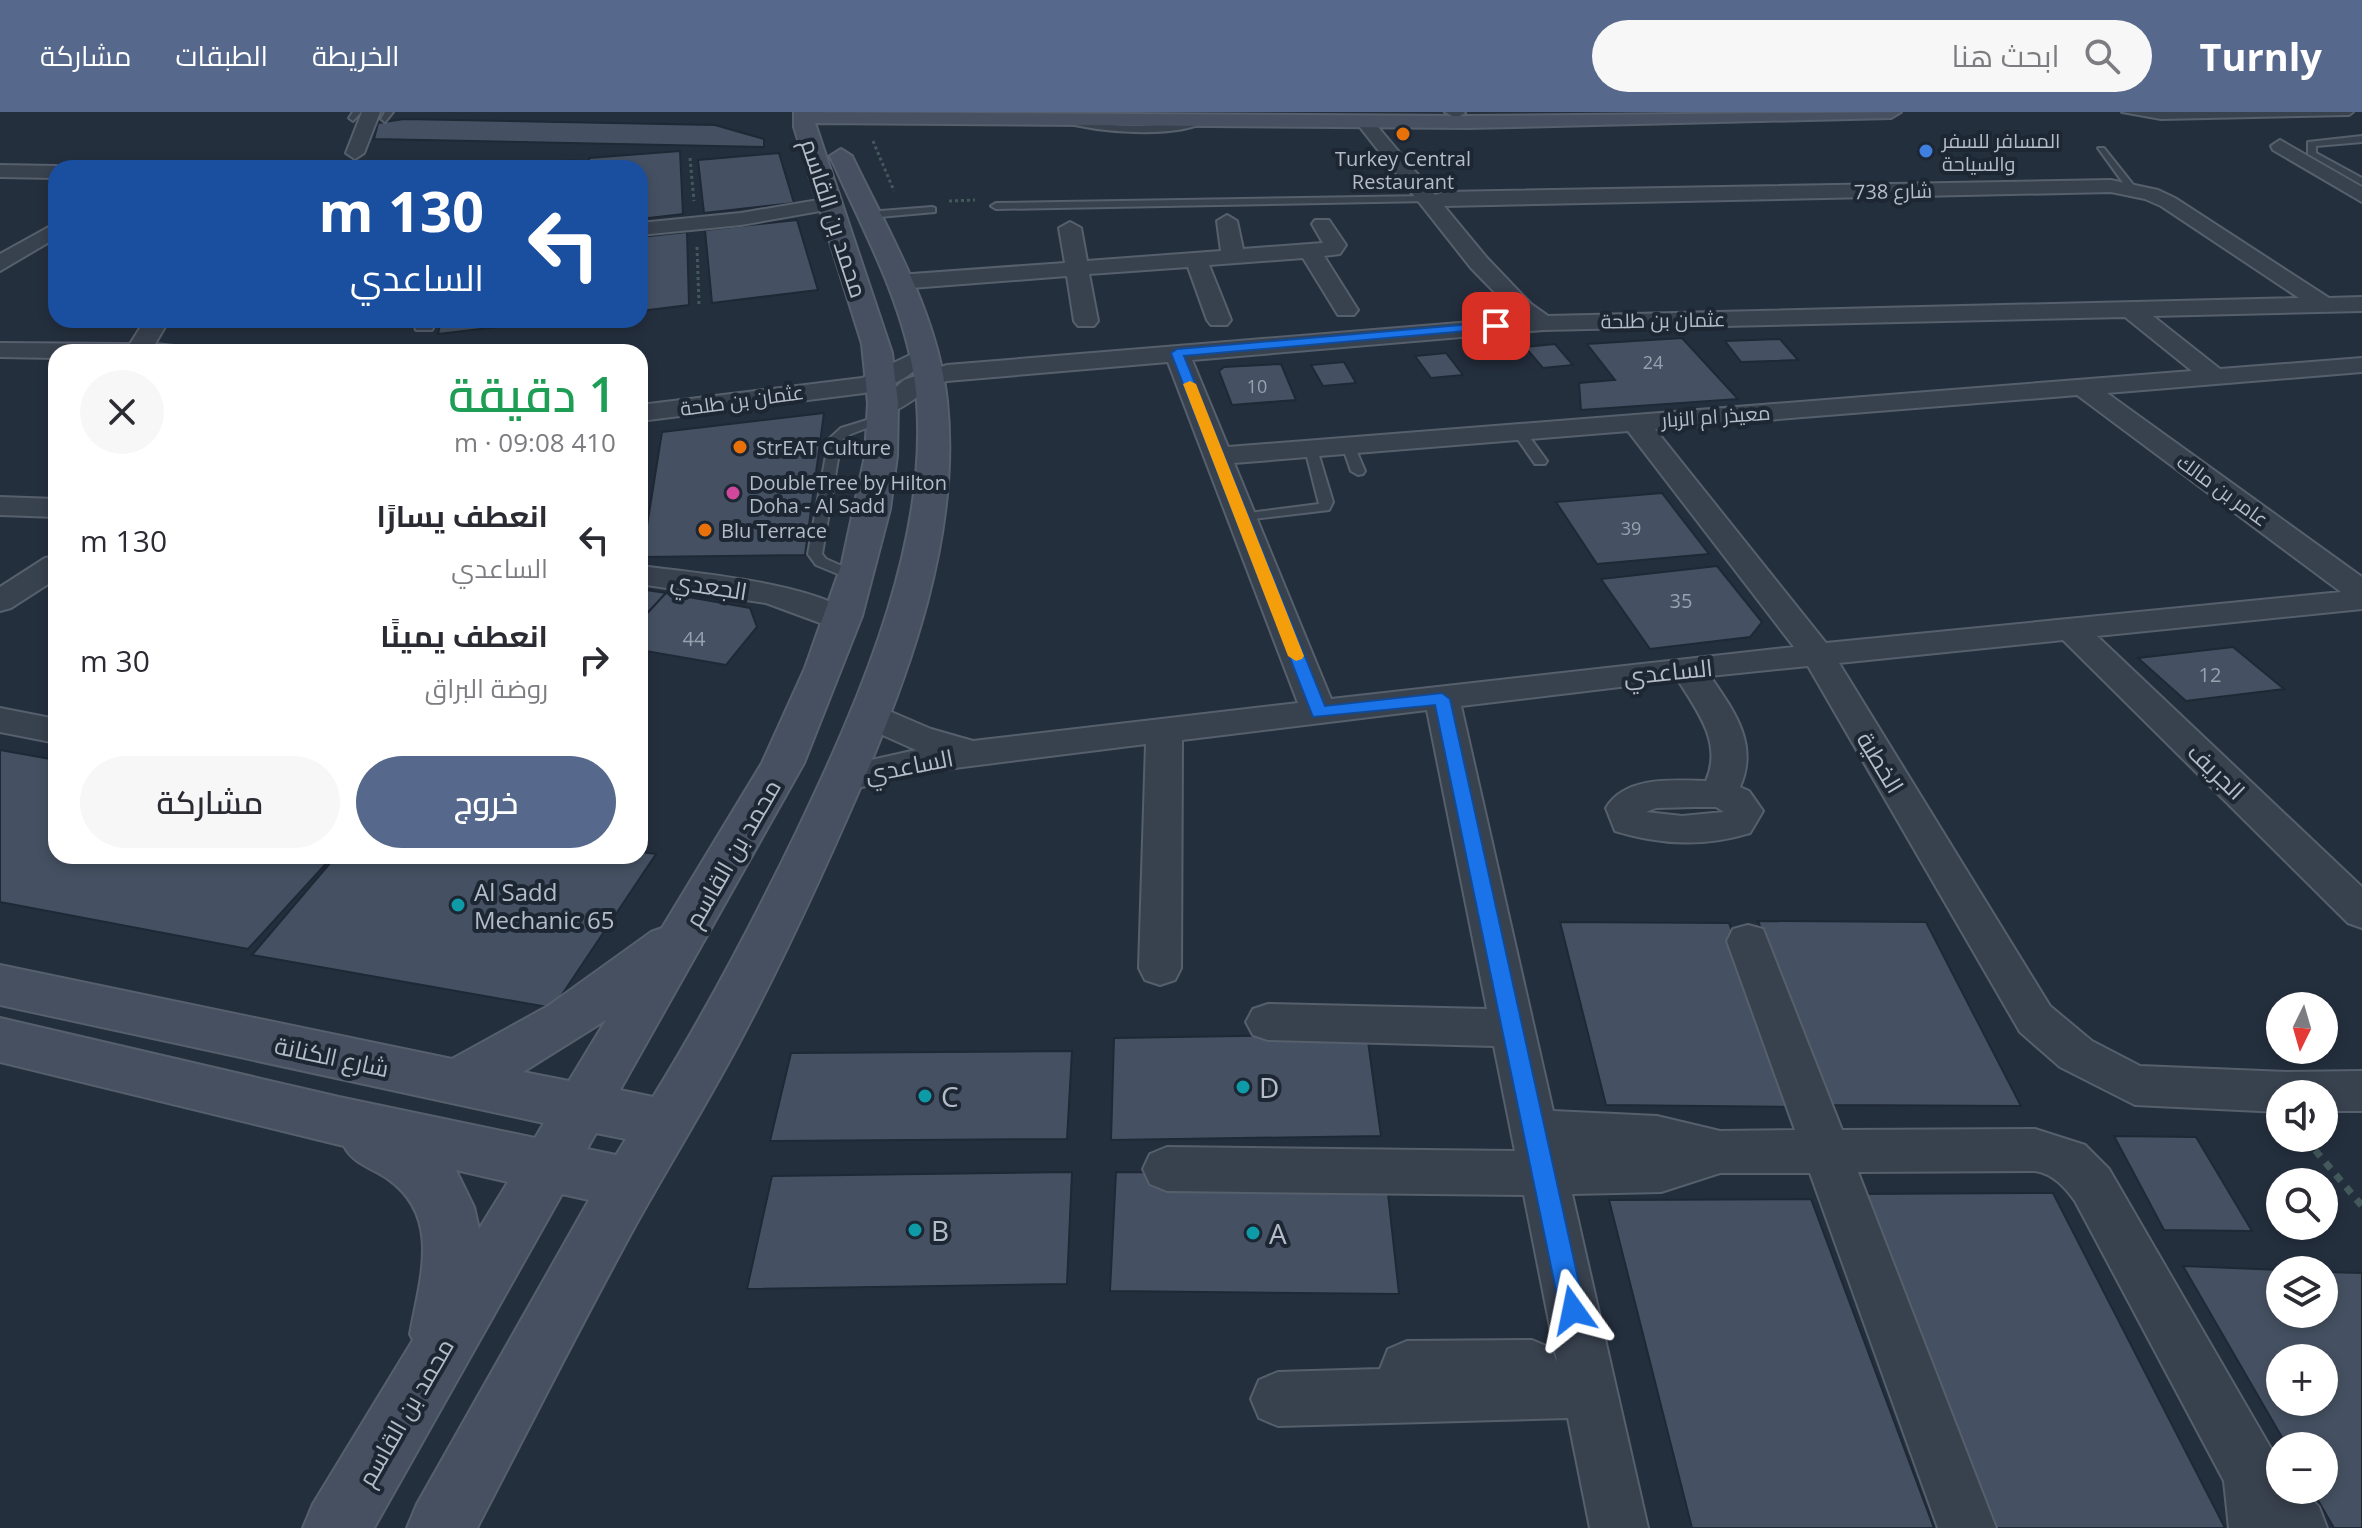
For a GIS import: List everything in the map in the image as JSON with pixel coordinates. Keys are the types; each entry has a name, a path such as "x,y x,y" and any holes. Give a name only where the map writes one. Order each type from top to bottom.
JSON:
{"street":[{"path":"847,169 854,160 848,133 880,115 909,112 1455,112 1641,118"},
{"path":"816,115 1372,121 1891,112"},
{"path":"1372,121 1396,117 1502,114"},
{"path":"355,153 378,115"},
{"name":"محمد بن القاسم","path":"441,1528 630,1183 704,1059 784,908 870,716 906,610 930,487 927,375 898,282 847,169 816,115"},
{"name":"محمد بن القاسم","path":"337,1528 691,925 783,763 823,678 854,579 875,490 883,393 874,335 833,209 816,115"},
{"path":"1372,121 1369,127 1479,263 1492,273 1518,306 1543,323"},
{"path":"2280,146 2362,196"},
{"path":"4,174 48,172"},
{"name":"شارع 738","path":"1431,202 1491,203 1535,199 2094,186 2132,189 2168,202 2324,305"},
{"path":"648,228 741,219 766,220 833,209"},
{"path":"1227,221 1233,257"},
{"path":"898,282 1335,247 1322,224"},
{"path":"1070,228 1086,321"},
{"path":"0,264 48,234"},
{"path":"1310,251 1346,310"},
{"path":"1196,259 1219,320"},
{"path":"1479,263 1479,270 1502,308 1501,320 1496,326"},
{"name":"عثمان بن طلحة","path":"648,412 843,386 864,385 898,396 927,375 1543,323 2362,304"},
{"path":"2129,308 2215,377"},
{"path":"0,350 48,351"},
{"path":"1177,353 1319,713"},
{"name":"معيذر ام الزبار","path":"1218,456 2362,365"},
{"path":"2324,368 2362,391"},
{"name":"عامر بن مالك","path":"2084,388 2362,592"},
{"name":"الخطية","path":"1635,422 1818,655 2035,1019 2076,1054 2135,1085 2287,1092 2362,1091"},
{"path":"0,506 48,508"},
{"path":"0,601 48,570"},
{"name":"الجعدي","path":"648,576 779,596 813,606 842,621"},
{"name":"الجعدي","path":"779,596 818,591 854,579"},
{"name":"الساعدي","path":"844,778 975,753 1687,668 2362,599"},
{"name":"الجريف","path":"2071,629 2362,912"},
{"path":"1687,668 1728,735 1732,749 1728,777 1718,794"},
{"path":"1442,699 1619,1528"},
{"name":"الساعدي","path":"870,716 918,738 975,753"},
{"path":"0,720 48,729"},
{"path":"1160,968 1164,730"},
{"path":"455,1082 498,1062 570,1021 618,986 691,925"},
{"path":"1748,941 1967,1528"},
{"name":"شارع الكنانة","path":"0,985 455,1082 666,1123"},
{"path":"1268,1022 1512,1028"},
{"path":"0,1040 339,1121 630,1183"},
{"path":"339,1121 418,1169 437,1188 450,1213 454,1242 438,1356"},
{"path":"1167,1169 1430,1174 1538,1151 1661,1170 1720,1152 2035,1150 2068,1159 2092,1185 2255,1502 2298,1528"},
{"path":"1407,1368 1588,1378"},
{"path":"1278,1399 1588,1378"}],"lane":[{"path":"2126,112 2151,116 2349,112"},
{"path":"2362,139 2323,140 2311,144 2310,149 2312,154 2362,182"},
{"path":"2101,150 2132,189"},
{"path":"996,206 1431,202"},
{"path":"869,216 932,212"},
{"path":"854,579 821,562 815,554 835,439 883,393"},
{"path":"1518,431 1540,461"},
{"path":"1348,445 1358,471"},
{"path":"1242,518 1324,507 1326,502 1311,449"}],"path":[{"path":"2317,1152 2362,1206"}],"building":[{"path":"404,119 715,125 764,139 764,147 374,139 378,123"},
{"path":"680,151 683,214 648,218 648,160 589,158"},
{"path":"779,153 794,203 704,213 698,160"},
{"path":"797,220 818,290 712,303 705,230"},
{"path":"687,232 689,305 648,310 648,236"},
{"path":"439,328 488,328 438,334"},
{"path":"1682,338 1738,399 1581,410 1579,383 1615,380 1587,344"},
{"path":"1780,339 1798,360 1741,362 1725,341"},
{"path":"1555,344 1573,365 1543,368 1525,347"},
{"path":"1446,353 1463,375 1431,378 1415,356"},
{"path":"1344,362 1356,383 1323,386 1311,365"},
{"path":"1281,364 1296,400 1232,405 1219,371 1224,367"},
{"name":"DoubleTree by Hilton Doha - Al Sadd","path":"824,413 805,555 648,557 648,520 662,432"},
{"path":"1662,493 1709,554 1597,564 1556,502"},
{"path":"1717,566 1762,622 1750,637 1650,649 1601,579"},
{"path":"648,590 666,593 648,612"},
{"path":"666,593 750,608 757,627 726,665 648,651 648,612"},
{"path":"2233,647 2284,689 2186,701 2138,658"},
{"path":"0,750 48,759 48,864 326,864 248,949 0,902"},
{"name":"Al Sadd Mechanic 65","path":"648,853 656,854 553,1008 252,955 329,864 648,864"},
{"path":"1758,921 1926,922 2021,1106 1832,1105"},
{"path":"1560,922 1729,923 1796,1107 1606,1105"},
{"name":"D","path":"1367,1034 1381,1136 1111,1140 1114,1038"},
{"name":"C","path":"1072,1051 1067,1139 770,1141 791,1053"},
{"path":"2114,1136 2196,1137 2252,1231 2164,1230"},
{"name":"B","path":"1072,1172 1067,1284 747,1289 772,1176"},
{"name":"A","path":"1116,1172 1386,1175 1399,1294 1110,1291"},
{"path":"2053,1193 2225,1528 1984,1528 1852,1194"},
{"path":"1811,1199 1934,1528 1692,1528 1609,1200"},
{"path":"2183,1266 2266,1269 2266,1328 2338,1328 2338,1272 2362,1273 2362,1528 2334,1528 2320,1504 2338,1504 2338,1432 2279,1432 2270,1416 2338,1416 2338,1344 2266,1344 2266,1410"}],"slow traffic":[{"path":"1190,384 1296,656"}],"place":[{"name":"Turkey Central Restaurant","path":"1403,134"},
{"name":"المسافر للسفر والسياحة","path":"1926,151"},
{"name":"StrEAT Culture","path":"740,447"},
{"name":"DoubleTree by Hilton Doha - Al Sadd","path":"733,493"},
{"name":"Blu Terrace","path":"705,530"},
{"name":"Al Sadd Mechanic 65","path":"458,905"},
{"name":"D","path":"1243,1087"},
{"name":"C","path":"925,1096"},
{"name":"B","path":"915,1230"},
{"name":"A","path":"1253,1233"}],"route":[{"path":"1496,326 1177,353 1319,713 1442,699 1573,1310"}]}
